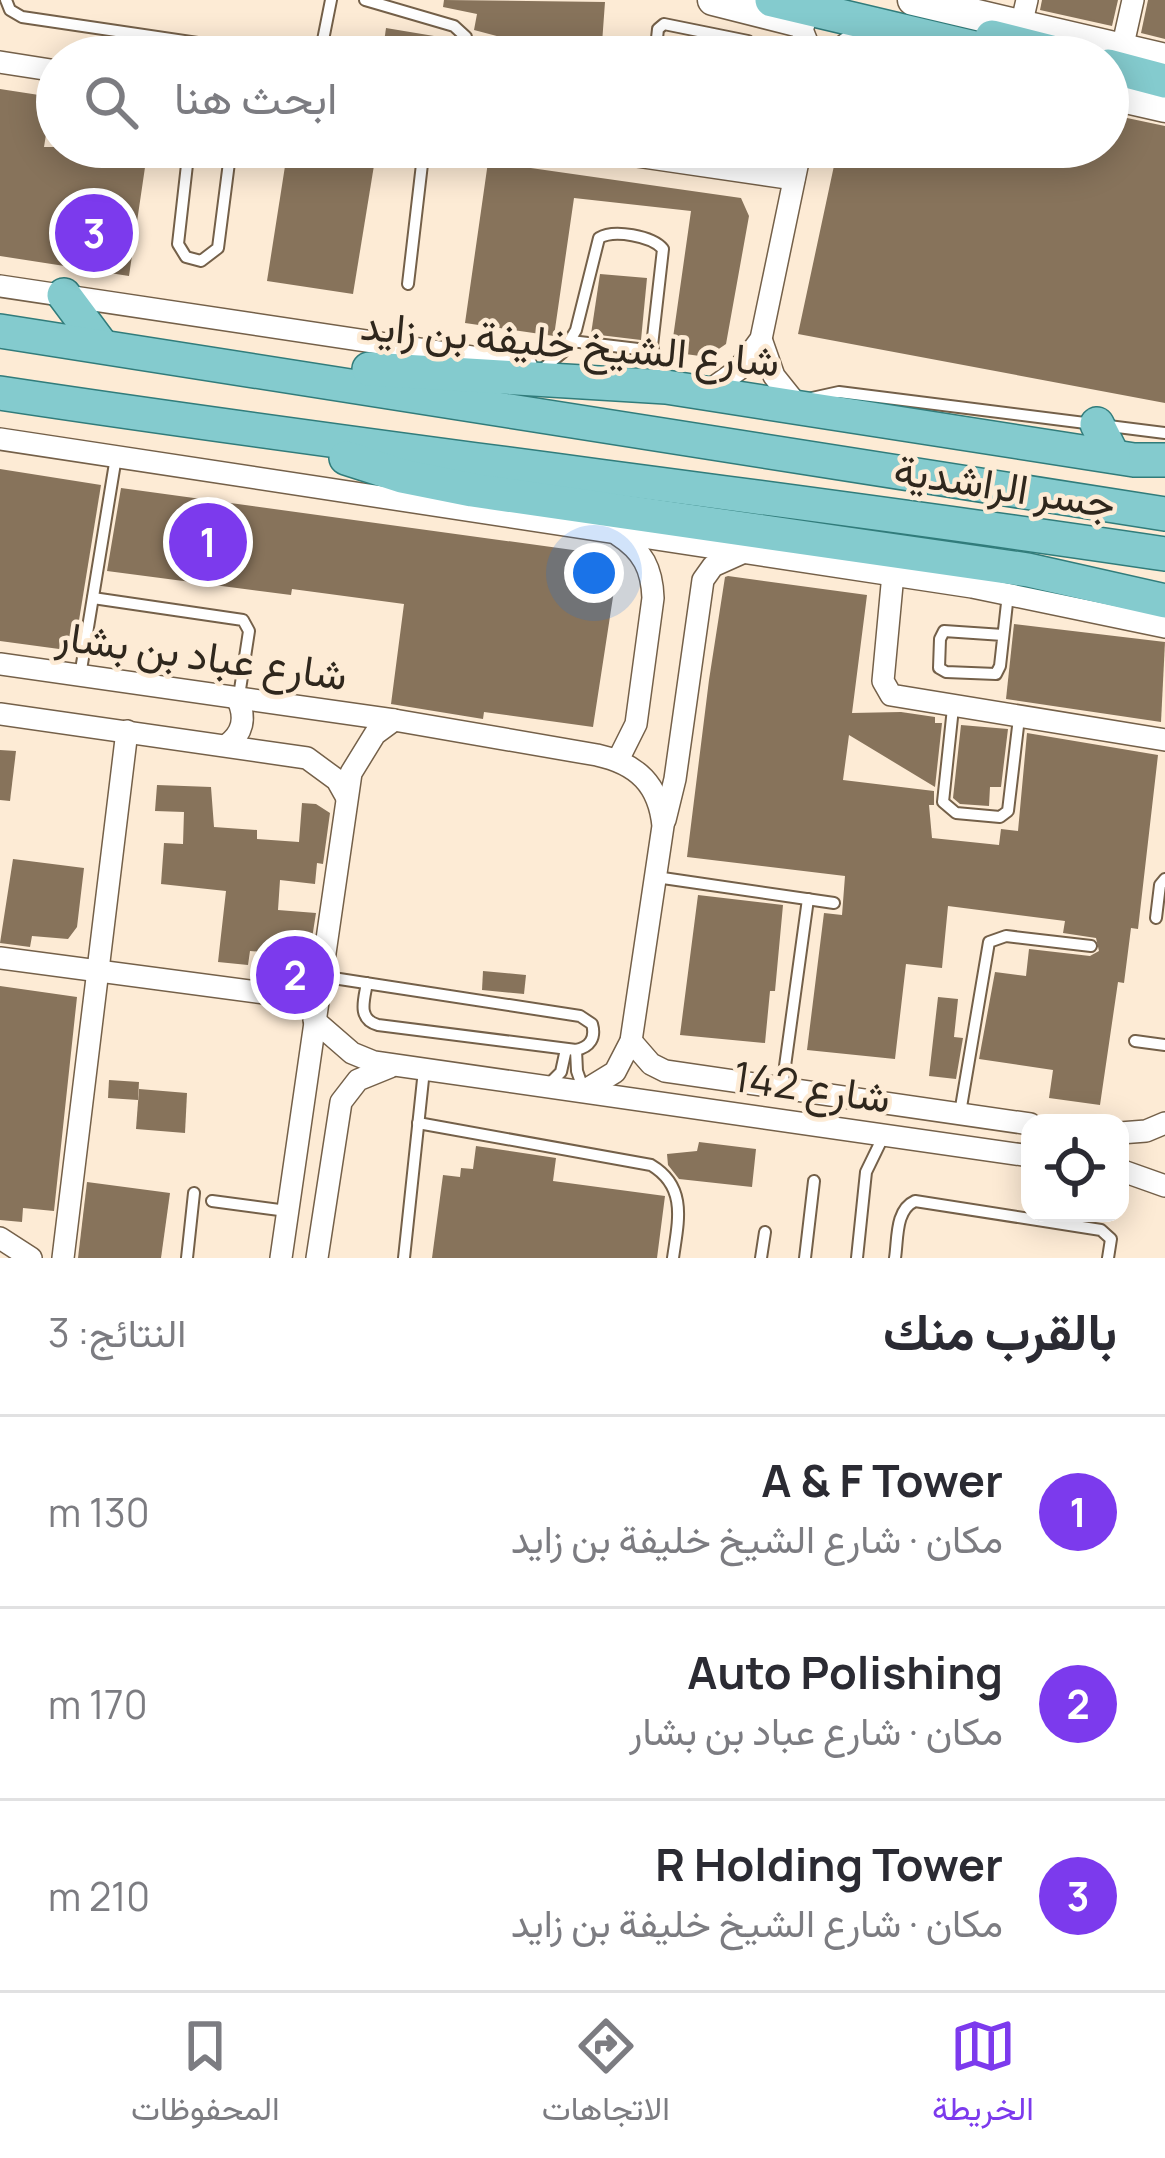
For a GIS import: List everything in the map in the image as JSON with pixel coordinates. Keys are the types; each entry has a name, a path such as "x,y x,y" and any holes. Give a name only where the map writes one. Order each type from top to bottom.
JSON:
{"main road":[{"path":"713,0 860,36"},
{"path":"772,0 911,9 1001,36"},
{"path":"845,0 1020,28"},
{"path":"1129,58 1165,59"},
{"path":"1129,64 1165,81"},
{"path":"1129,85 1165,94"},
{"path":"1129,99 1165,107"},
{"path":"64,295 102,346"},
{"name":"شارع الشيخ خليفة بن زايد","path":"0,331 836,464"},
{"name":"شارع الشيخ خليفة بن زايد","path":"179,357 608,383 660,372 706,392 1147,461"},
{"path":"7,396 302,436 334,454 437,484 815,539 972,587"},
{"path":"1097,424 1147,461"},
{"name":"جسر الراشدية","path":"302,436 831,504 1165,554"},
{"name":"جسر الراشدية","path":"836,464 1165,514"},
{"path":"776,557 815,539"},
{"path":"902,564 1032,580 1165,605"},
{"path":"1032,580 1067,566 1165,586"}],"street":[{"path":"1121,36 1132,0"},
{"path":"799,22 805,36"},
{"path":"0,62 36,68"},
{"path":"719,168 794,179"},
{"path":"706,392 738,370 761,339 796,168"},
{"path":"0,286 545,368 608,383"},
{"path":"761,339 774,376 798,406"},
{"path":"0,439 742,553 902,564 884,674 886,689 898,699 1165,740"},
{"path":"617,535 646,561 652,579 636,724 618,760 652,786 661,805 663,826"},
{"path":"0,958 315,1010 352,1053 398,1066 584,1091 614,1072 631,1041 703,580 713,566 742,553"},
{"path":"972,587 1032,580 1165,627"},
{"name":"شارع عباد بن بشار","path":"0,664 394,720 618,760"},
{"path":"227,745 243,720 238,700"},
{"name":"شارع عباد بن بشار","path":"0,714 307,758 337,780 346,796"},
{"name":"شارع عباد بن بشار","path":"281,1258 346,796 361,752 394,720"},
{"path":"63,1258 127,731"},
{"name":"شارع 142","path":"631,1041 651,1064 665,1071 1021,1123"},
{"path":"317,1258 337,1116 348,1090 370,1072 398,1066"},
{"path":"695,1108 692,1091 702,1077"},
{"name":"شارع 142","path":"584,1091 1021,1155"},
{"path":"1129,1132 1165,1123"},
{"path":"292,1168 312,1161 328,1172"},
{"path":"1129,1173 1165,1186"},
{"path":"0,1238 31,1258"}],"lane":[{"path":"6,0 10,10 22,16 154,36"},
{"path":"324,36 331,0"},
{"path":"365,0 454,26 465,36"},
{"path":"657,36 664,24 723,36"},
{"path":"187,168 178,244 186,257 200,261 218,248 228,168"},
{"path":"407,284 421,168"},
{"path":"545,368 572,341 587,315 599,238 611,233 662,245 649,323 660,372"},
{"path":"572,341 638,349 660,372"},
{"path":"798,406 817,395 838,392 1165,433"},
{"path":"80,676 116,457"},
{"path":"1003,634 944,632 939,668 993,676 999,670 1003,634 1032,580"},
{"path":"93,598 243,620 249,631 238,700"},
{"path":"953,708 943,802 956,813 1000,817 1008,811 1019,718"},
{"path":"656,878 834,903"},
{"path":"1156,918 1165,879"},
{"path":"782,1088 808,899"},
{"path":"959,1114 989,942 1006,936 1091,946"},
{"path":"320,976 367,983 580,1016 594,1031 590,1045 571,1049 371,1023 363,1013 367,983"},
{"path":"1135,1041 1165,1045"},
{"path":"545,1086 561,1072 571,1049"},
{"path":"571,1049 584,1091"},
{"path":"404,1258 424,1070"},
{"path":"418,1124 663,1172 680,1207 673,1258"},
{"path":"857,1258 866,1172 884,1135"},
{"path":"805,1258 814,1181"},
{"path":"187,1258 194,1193"},
{"path":"896,1258 902,1214 915,1201 1101,1230 1111,1239 1108,1258"},
{"path":"212,1202 287,1211"},
{"path":"761,1258 765,1232"}],"building":[{"path":"444,0 605,2 603,36 497,36 474,30 477,14 443,7"},
{"path":"1042,0 1118,0 1112,26 1040,10"},
{"path":"1148,0 1165,0 1165,39 1141,33"},
{"path":"386,28 434,36 385,36"},
{"path":"0,89 36,95 36,168 145,168 129,276 0,256"},
{"path":"1129,118 1165,126 1165,403 798,334 834,168 1129,168"},
{"path":"285,168 374,168 353,294 267,281"},
{"path":"487,168 530,168 741,198 749,216 726,344 707,357 671,352 691,211 574,198 554,336 465,323"},
{"path":"600,274 647,278 641,340 591,334"},
{"path":"0,469 101,485 74,651 0,641"},
{"path":"121,488 602,554 617,571 593,727 484,712 483,719 391,704 404,604 107,571"},
{"path":"728,576 867,595 852,713 901,712 935,717 935,723 942,723 935,787 849,735 843,780 934,791 934,805 929,805 932,838 999,845 1001,829 1018,831 1027,733 1158,755 1138,929 1131,928 1124,983 1118,982 1100,1105 1049,1098 1053,1070 979,1059 995,972 1026,976 1029,949 1090,956 1099,951 1096,938 1063,933 1065,921 948,906 942,968 906,964 895,1059 807,1050 824,913 842,915 845,876 687,857 709,680"},
{"path":"1014,624 1165,642 1161,722 1006,699"},
{"path":"961,725 1008,729 1001,787 990,787 989,806 960,804 953,798"},
{"path":"0,750 16,751 10,801 0,800"},
{"path":"157,785 211,787 214,827 257,830 257,839 299,842 302,803 316,804 330,813 323,864 317,863 315,884 280,880 278,910 316,913 305,983 278,980 280,953 250,951 248,965 218,962 226,891 161,884 164,843 183,844 184,812 155,811"},
{"path":"13,859 84,868 77,927 68,939 32,936 30,947 0,943"},
{"path":"698,895 783,905 765,1043 680,1035"},
{"path":"483,971 526,975 524,994 482,990"},
{"path":"0,986 77,997 54,1211 23,1208 22,1222 0,1220"},
{"path":"938,997 958,999 954,1037 963,1038 956,1079 929,1076"},
{"path":"109,1080 139,1082 138,1100 108,1098"},
{"path":"139,1089 187,1093 185,1133 136,1129"},
{"path":"699,1142 756,1149 752,1187 679,1179 668,1165 667,1154 697,1151"},
{"path":"476,1146 556,1158 553,1181 665,1196 657,1258 432,1258 443,1175 460,1177 461,1168 473,1169"},
{"path":"87,1182 170,1193 161,1258 78,1258"}],"place":[{"name":"R Holding Tower","path":"94,233"},
{"name":"A & F Tower","path":"208,542"},
{"name":"Auto Polishing","path":"295,975"}]}
